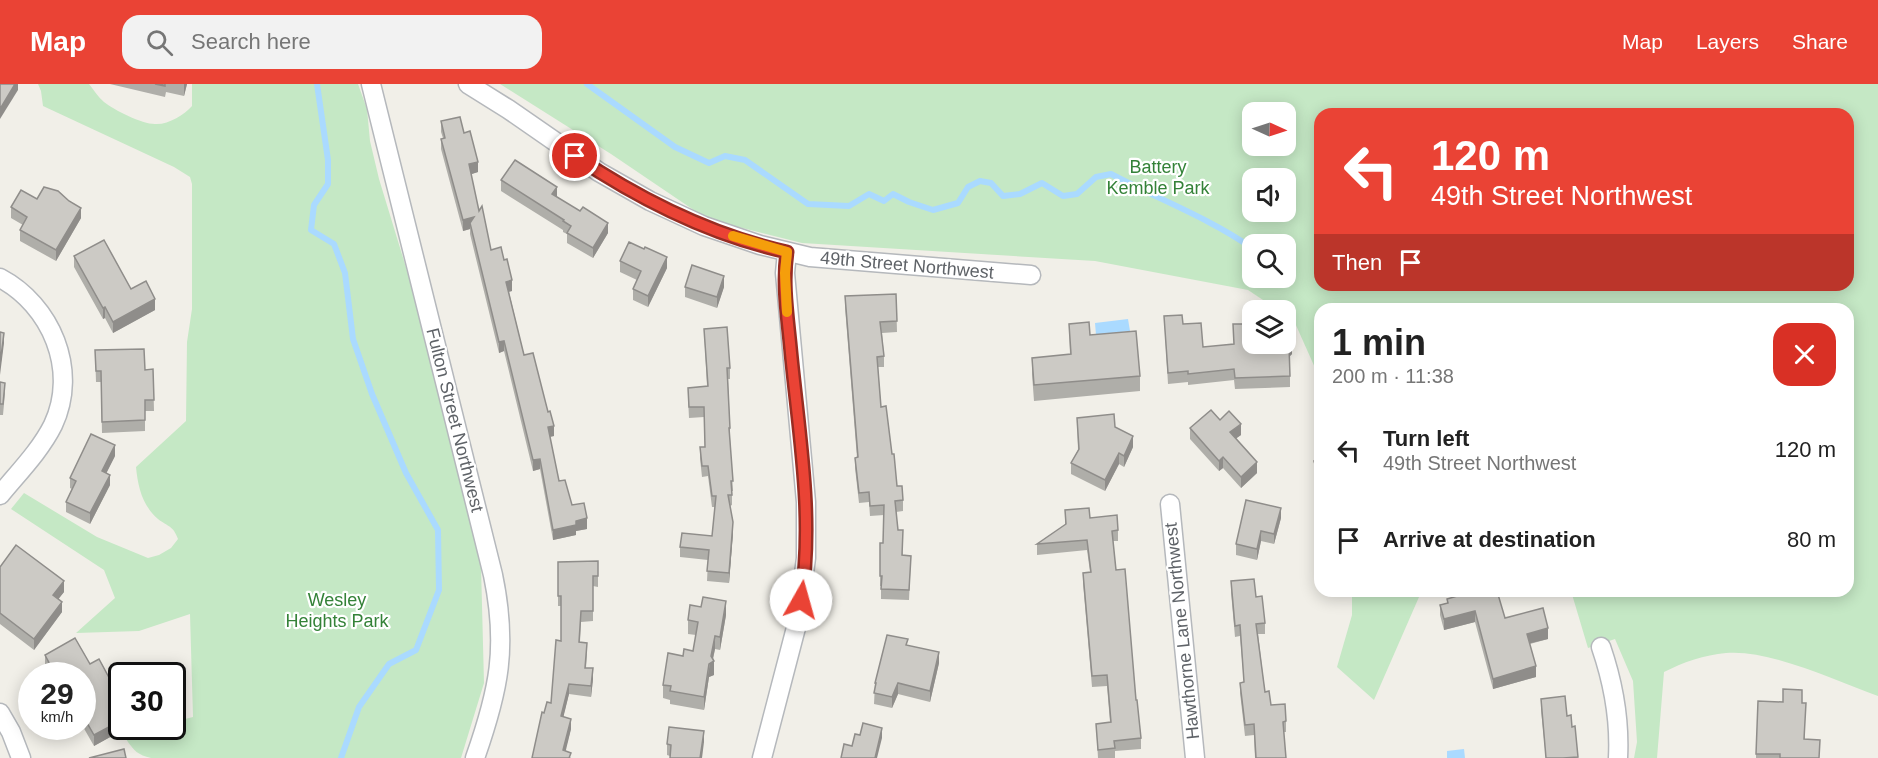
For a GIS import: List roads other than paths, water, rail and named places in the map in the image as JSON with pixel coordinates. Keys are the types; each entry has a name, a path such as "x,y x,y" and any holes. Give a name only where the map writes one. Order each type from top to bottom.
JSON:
{"street":[{"name":"Fulton Street Northwest","path":"371,84 497,597 501,652 498,678 491,713 475,758"},
{"name":"49th Street Northwest","path":"468,84 599,172 644,198 704,226 760,245 819,258 917,264 1031,275"},
{"path":"762,758 798,620 806,558 806,502 785,273 787,252"},
{"path":"0,278 30,300 47,322 58,345 62,380 59,406 52,427 44,441 0,495"},
{"name":"Hawthorne Lane Northwest","path":"1170,504 1195,758"},
{"path":"1601,646 1617,713 1618,758"},
{"path":"0,713 11,732 21,758"}],"water":[{"path":"1128,319 1130,331 1096,335 1095,323"},
{"path":"1464,749 1465,758 1447,758 1447,751"}],"waterway":[{"path":"317,84 328,160 328,184 314,205 311,230 334,244 345,273 353,339 372,394 406,473 438,530 439,590 416,650 389,664 359,707 341,758"},
{"path":"587,84 675,147 709,163 725,156 745,160 808,204 849,206 869,194 884,201 893,194 933,210 958,203 968,187 980,181 991,183 1003,196 1020,194 1042,183 1063,196 1077,194 1096,177 1111,174 1201,218 1242,241"}],"park label":[{"name":"Battery Kemble Park","path":"1158,178"},
{"name":"Wesley Heights Park","path":"337,610"}]}
